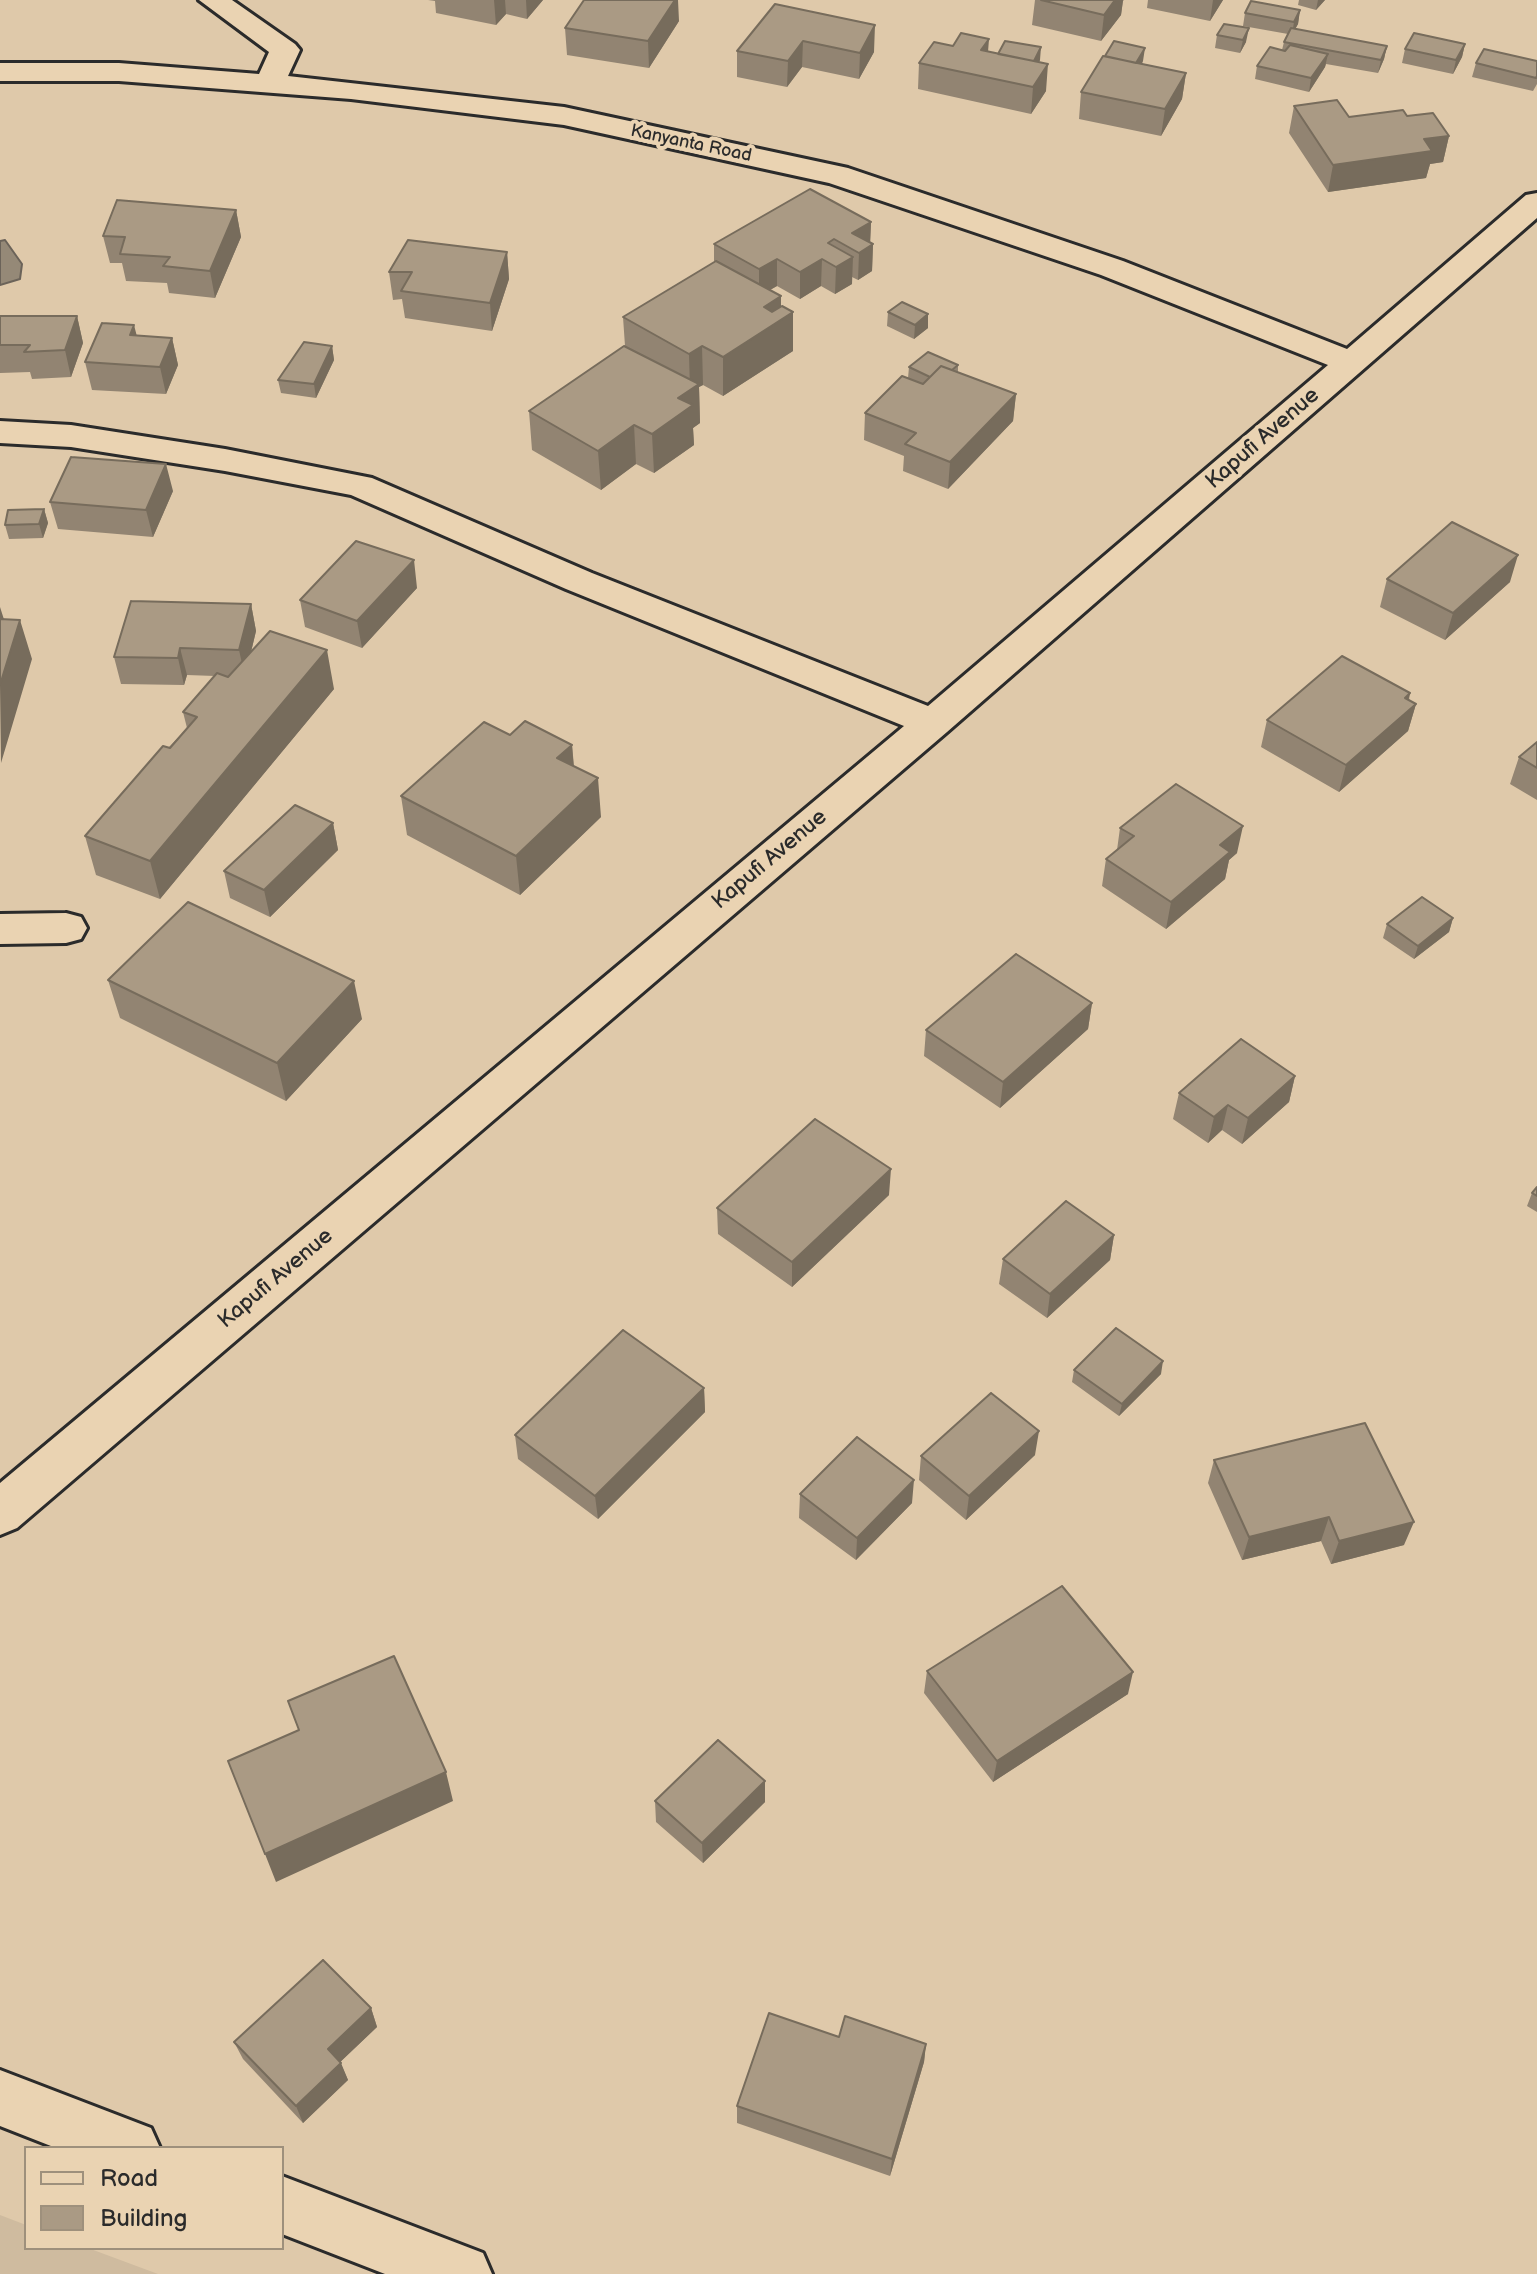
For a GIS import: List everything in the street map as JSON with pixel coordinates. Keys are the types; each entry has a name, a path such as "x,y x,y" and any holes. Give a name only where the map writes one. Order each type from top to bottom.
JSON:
{"street":[{"path":"213,0 285,50 269,84"},
{"name":"Kanyanta Road","path":"0,72 119,72 351,90 564,116 837,175 1112,268 1351,362"},
{"name":"Kapufi Avenue","path":"0,1513 933,723 1537,202"},
{"path":"0,432 71,436 225,460 360,486 579,581 933,723"},
{"path":"0,929 66,928"},
{"path":"0,2098 126,2146"},
{"path":"284,2206 462,2274"}],"shaded area":[{"path":"5,240 22,264 20,279 0,285 0,241"},
{"path":"0,2215 24,2224 24,2250 93,2250 158,2274 0,2274"}],"building":[{"path":"584,0 675,0 648,41 565,28"},
{"path":"1041,0 1115,0 1104,15"},
{"path":"1251,1 1300,10 1294,22 1245,13"},
{"path":"775,4 875,25 860,53 803,41 788,61 737,51"},
{"path":"1224,24 1249,28 1243,40 1217,35"},
{"path":"1291,28 1387,46 1381,60 1284,42"},
{"path":"961,33 989,39 981,50 1048,64 1033,87 919,63 934,42 953,46"},
{"path":"1414,33 1465,44 1456,60 1405,49"},
{"path":"1005,41 1041,47 1034,61 998,54"},
{"path":"1114,41 1145,48 1136,63 1105,56"},
{"path":"1290,45 1328,54 1311,78 1257,66 1270,47 1285,51"},
{"path":"1484,49 1537,61 1536,78 1476,63"},
{"path":"1103,56 1186,73 1165,109 1081,92"},
{"path":"1337,100 1349,117 1403,110 1407,116 1433,113 1449,136 1424,139 1432,151 1333,165 1294,106"},
{"path":"810,189 871,222 852,233 873,244 859,253 834,239 828,243 853,257 836,267 822,259 800,272 777,259 759,269 714,244"},
{"path":"117,200 236,210 210,271 163,266 170,257 120,254 125,237 103,236"},
{"path":"408,240 507,252 490,303 401,291 412,272 389,272"},
{"path":"716,261 781,296 764,307 772,312 782,306 793,312 723,357 702,346 689,354 623,317"},
{"path":"902,302 928,314 915,325 888,312"},
{"path":"0,316 77,316 65,350 24,352 30,345 0,345"},
{"path":"102,323 134,325 130,335 172,338 160,367 85,362"},
{"path":"304,342 332,346 314,384 278,380"},
{"path":"624,346 699,384 678,398 693,405 652,434 634,425 598,451 529,411"},
{"path":"928,352 958,365 952,370 941,366 930,377 909,367"},
{"path":"941,366 1016,394 950,462 905,444 916,433 865,413 902,376 923,384"},
{"path":"71,457 166,464 146,510 50,502"},
{"path":"44,509 39,524 5,525 8,510"},
{"path":"1452,522 1518,555 1453,613 1387,579"},
{"path":"356,541 414,560 357,621 300,600"},
{"path":"131,601 251,604 239,650 180,648 178,658 114,657"},
{"path":"0,619 20,620 0,685"},
{"path":"270,631 327,650 150,861 85,836 163,746 170,748 197,717 183,712 217,673 228,677"},
{"path":"1342,656 1410,693 1405,698 1416,704 1346,765 1267,720"},
{"path":"525,721 572,745 557,758 598,778 516,856 401,796 484,722 510,735"},
{"path":"1537,742 1537,768 1519,757"},
{"path":"1176,784 1243,826 1220,845 1230,852 1171,902 1106,859 1134,836 1120,828"},
{"path":"295,805 333,823 264,890 224,871"},
{"path":"1422,897 1453,918 1418,946 1387,924"},
{"path":"188,902 354,981 277,1063 108,980"},
{"path":"1016,954 1092,1003 1003,1082 926,1030"},
{"path":"1241,1039 1295,1076 1248,1118 1228,1105 1214,1117 1179,1093"},
{"path":"815,1119 891,1169 792,1262 717,1208"},
{"path":"1066,1201 1114,1235 1050,1294 1003,1259"},
{"path":"1116,1328 1163,1361 1122,1404 1074,1370"},
{"path":"623,1330 704,1388 595,1496 515,1435"},
{"path":"991,1393 1039,1431 969,1496 921,1456"},
{"path":"1365,1423 1414,1522 1339,1541 1329,1517 1249,1537 1214,1460"},
{"path":"857,1437 914,1480 857,1538 800,1494"},
{"path":"1062,1586 1133,1672 997,1761 927,1671"},
{"path":"394,1656 446,1772 265,1854 228,1761 299,1730 288,1701"},
{"path":"718,1740 765,1781 702,1843 655,1801"},
{"path":"323,1960 371,2008 328,2049 341,2063 296,2106 234,2042"},
{"path":"769,2013 839,2037 845,2016 926,2044 892,2159 737,2106"}]}
